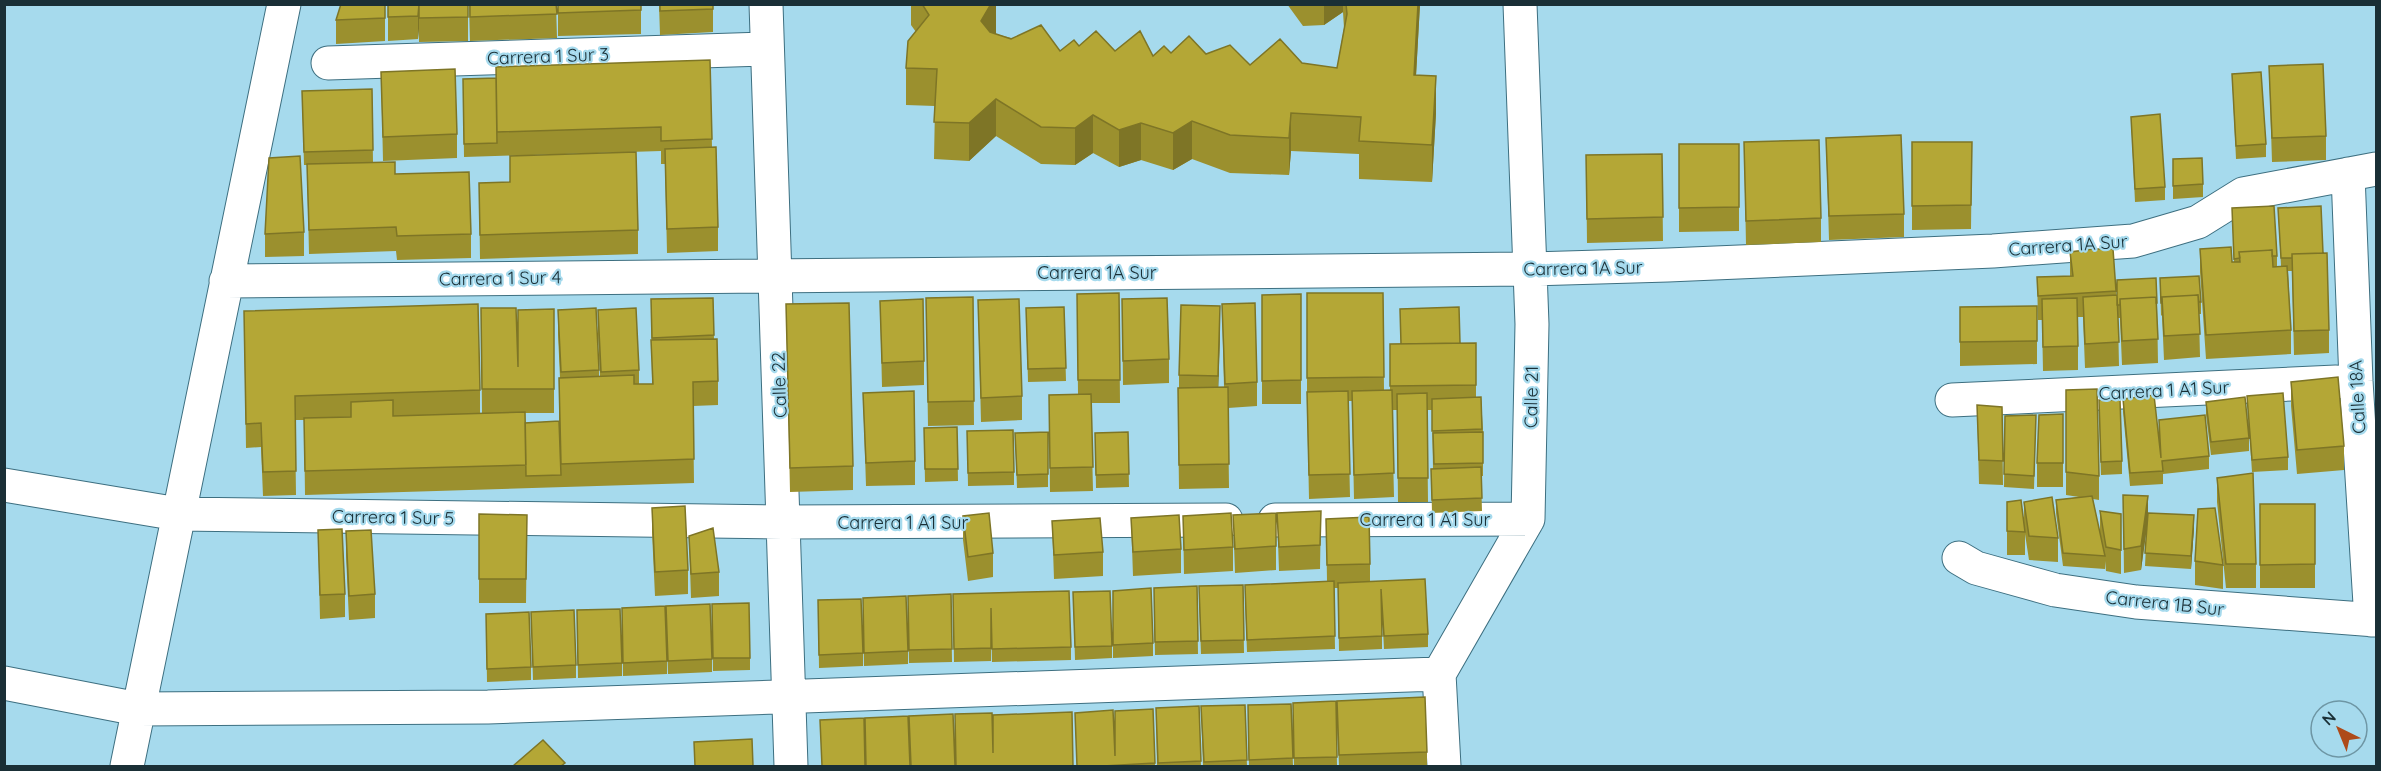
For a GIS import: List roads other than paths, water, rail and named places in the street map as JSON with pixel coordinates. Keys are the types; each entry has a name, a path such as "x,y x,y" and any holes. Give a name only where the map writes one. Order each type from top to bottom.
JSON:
{"street":[{"path":"127,766 284,4"},
{"name":"Calle 22","path":"766,4 791,766"},
{"name":"Calle 21","path":"1439,674 1528,519 1532,379 1531,269 1520,4"},
{"name":"Carrera 1 Sur 3","path":"328,63 767,49"},
{"name":"Carrera 1A Sur","path":"775,274 1531,269 1668,266 1993,251 2133,241 2198,222 2243,194 2362,172"},
{"name":"Calle 18A","path":"2362,172 2374,620"},
{"name":"Carrera 1 Sur 4","path":"226,281 775,274"},
{"name":"Carrera 1 A1 Sur","path":"1952,400 2366,380"},
{"name":"Carrera 1 Sur 5","path":"4,485 178,514 783,522"},
{"name":"Carrera 1 A1 Sur","path":"783,522 1528,519"},
{"name":"Carrera 1B Sur","path":"1959,558 1976,568 2055,590 2136,603 2374,620"},
{"path":"4,683 138,709 488,707 1439,674 1444,766"}]}
